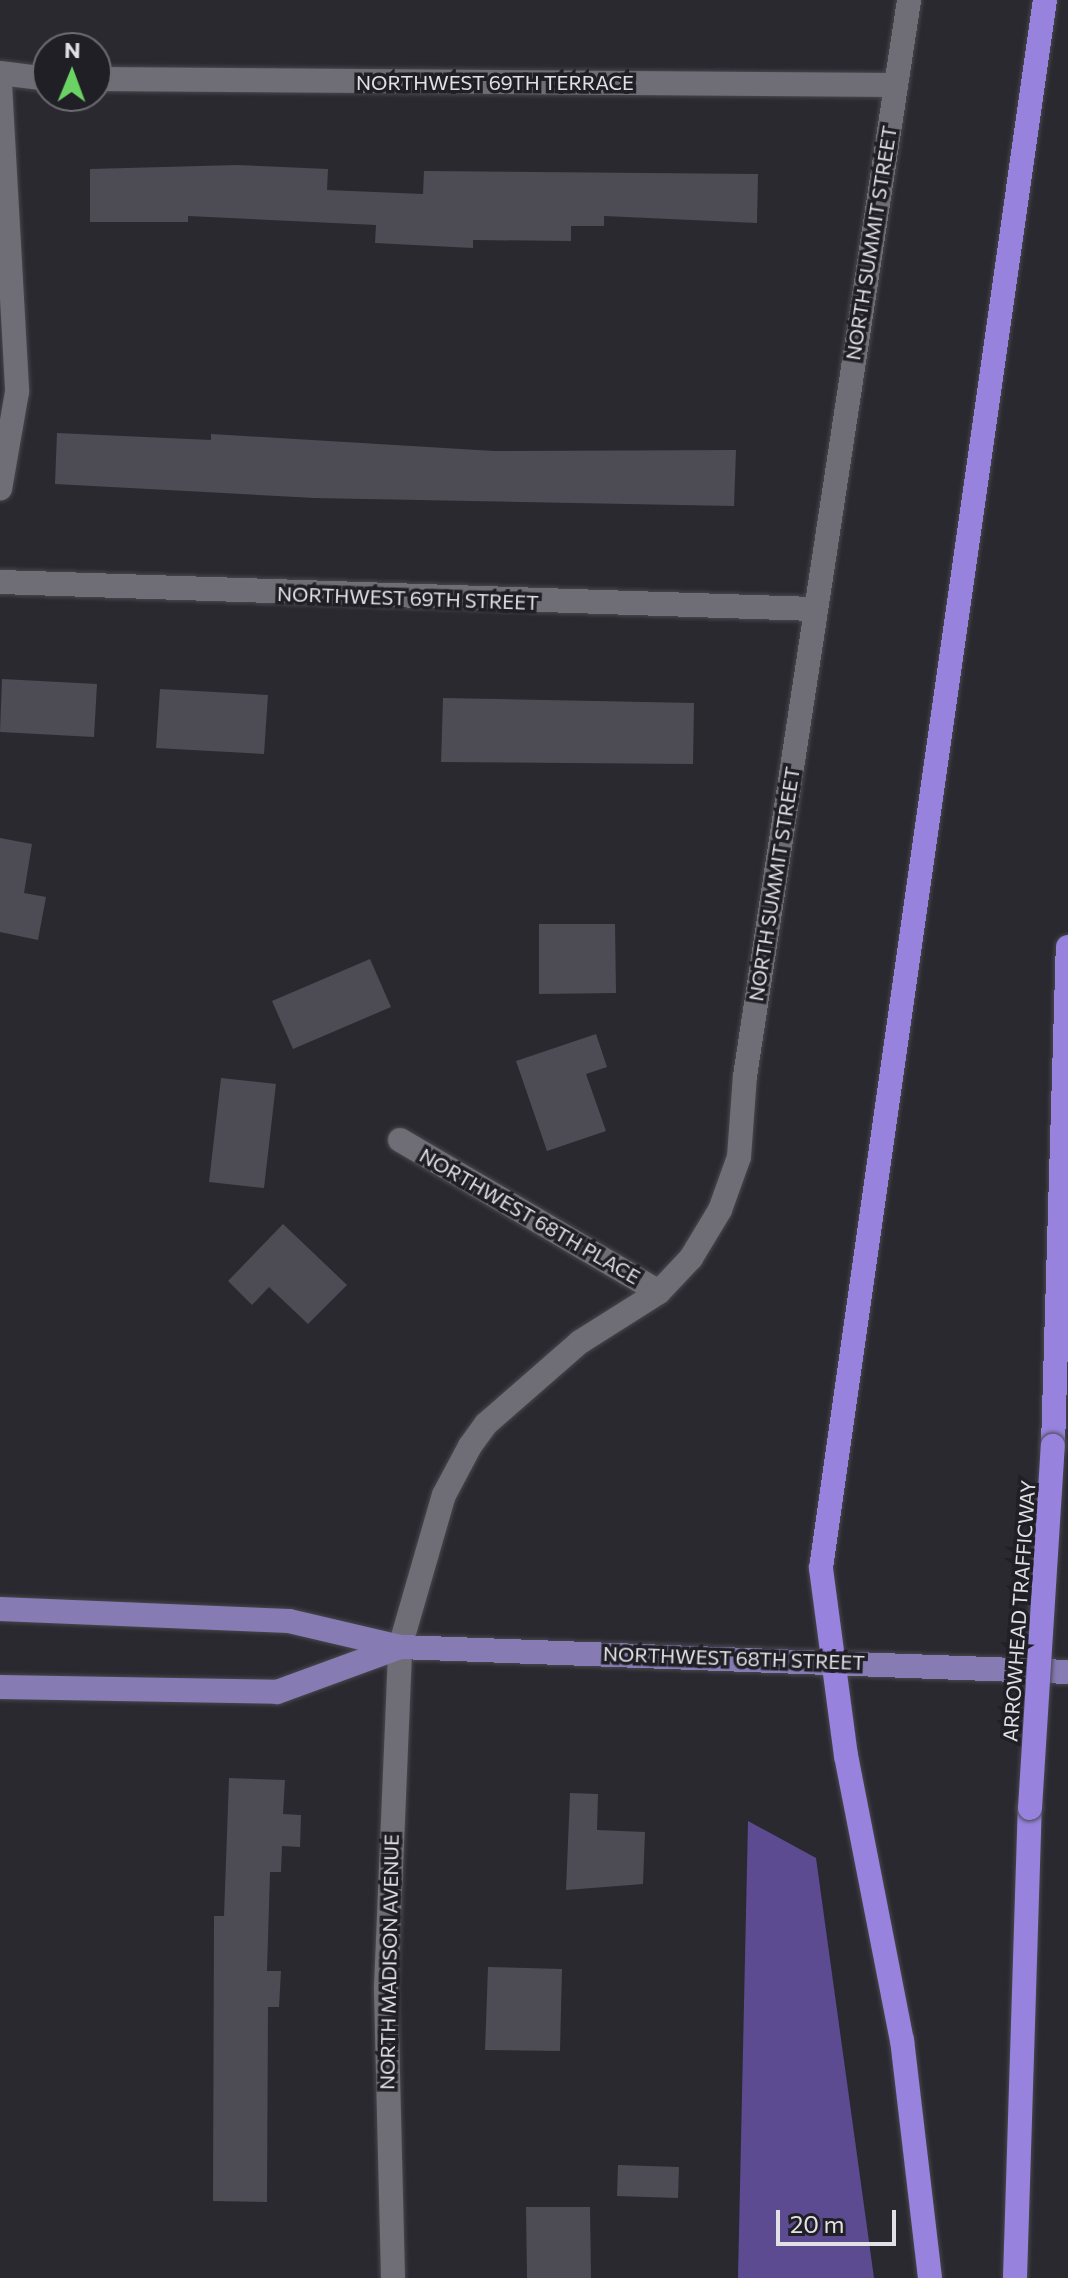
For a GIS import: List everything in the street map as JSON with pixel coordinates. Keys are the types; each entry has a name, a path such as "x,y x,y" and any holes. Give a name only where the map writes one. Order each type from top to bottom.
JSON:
{"highway":[{"path":"930,2278 902,2041 833,1661 821,1568 1045,0"},
{"name":"ARROWHEAD TRAFFICWAY","path":"1015,2278 1030,1808 1053,1446 1068,947"}],"main road":[{"name":"NORTHWEST 68TH STREET","path":"0,1609 289,1621 400,1647 1068,1672"},
{"name":"NORTHWEST 68TH STREET","path":"0,1687 277,1692 400,1647"}],"street":[{"name":"NORTH SUMMIT STREET","path":"400,1647 444,1495 486,1424 580,1342 659,1292 691,1258 720,1210 739,1157 816,609 909,0"},
{"path":"0,73 32,77"},
{"name":"NORTHWEST 69TH TERRACE","path":"112,79 895,85"},
{"path":"0,84 17,392 0,489"},
{"name":"NORTHWEST 69TH STREET","path":"0,582 816,609"},
{"name":"NORTHWEST 68TH PLACE","path":"400,1140 659,1292"},
{"name":"NORTH MADISON AVENUE","path":"393,2278 387,1886 400,1647"}],"shaded area":[{"path":"748,1821 816,1858 874,2278 738,2278"}],"building":[{"path":"237,165 328,169 327,190 423,194 424,171 758,174 757,223 604,216 604,226 571,226 571,241 473,240 473,248 375,243 376,225 188,216 188,222 90,222 90,169"},
{"path":"57,433 211,440 211,434 494,451 736,450 734,506 314,498 55,484"},
{"path":"2,679 97,684 94,737 0,732"},
{"path":"160,689 268,695 264,754 156,748"},
{"path":"443,698 694,703 693,764 441,762"},
{"path":"0,838 32,844 24,893 46,897 38,940 0,932"},
{"path":"539,924 615,924 616,993 539,994"},
{"path":"370,959 391,1007 293,1049 272,1001"},
{"path":"596,1034 607,1067 586,1074 606,1131 547,1151 516,1061"},
{"path":"221,1078 276,1084 264,1188 209,1182"},
{"path":"283,1224 347,1285 308,1324 269,1287 252,1305 228,1281"},
{"path":"229,1778 285,1780 283,1814 301,1815 300,1847 282,1846 281,1872 270,1872 267,1971 281,1971 279,2007 268,2007 267,2202 213,2201 214,1916 224,1916"},
{"path":"570,1793 598,1794 597,1830 645,1832 643,1884 566,1890"},
{"path":"488,1967 562,1969 560,2051 485,2050"},
{"path":"618,2165 679,2167 678,2198 617,2196"},
{"path":"526,2207 590,2207 591,2278 527,2278"}]}
